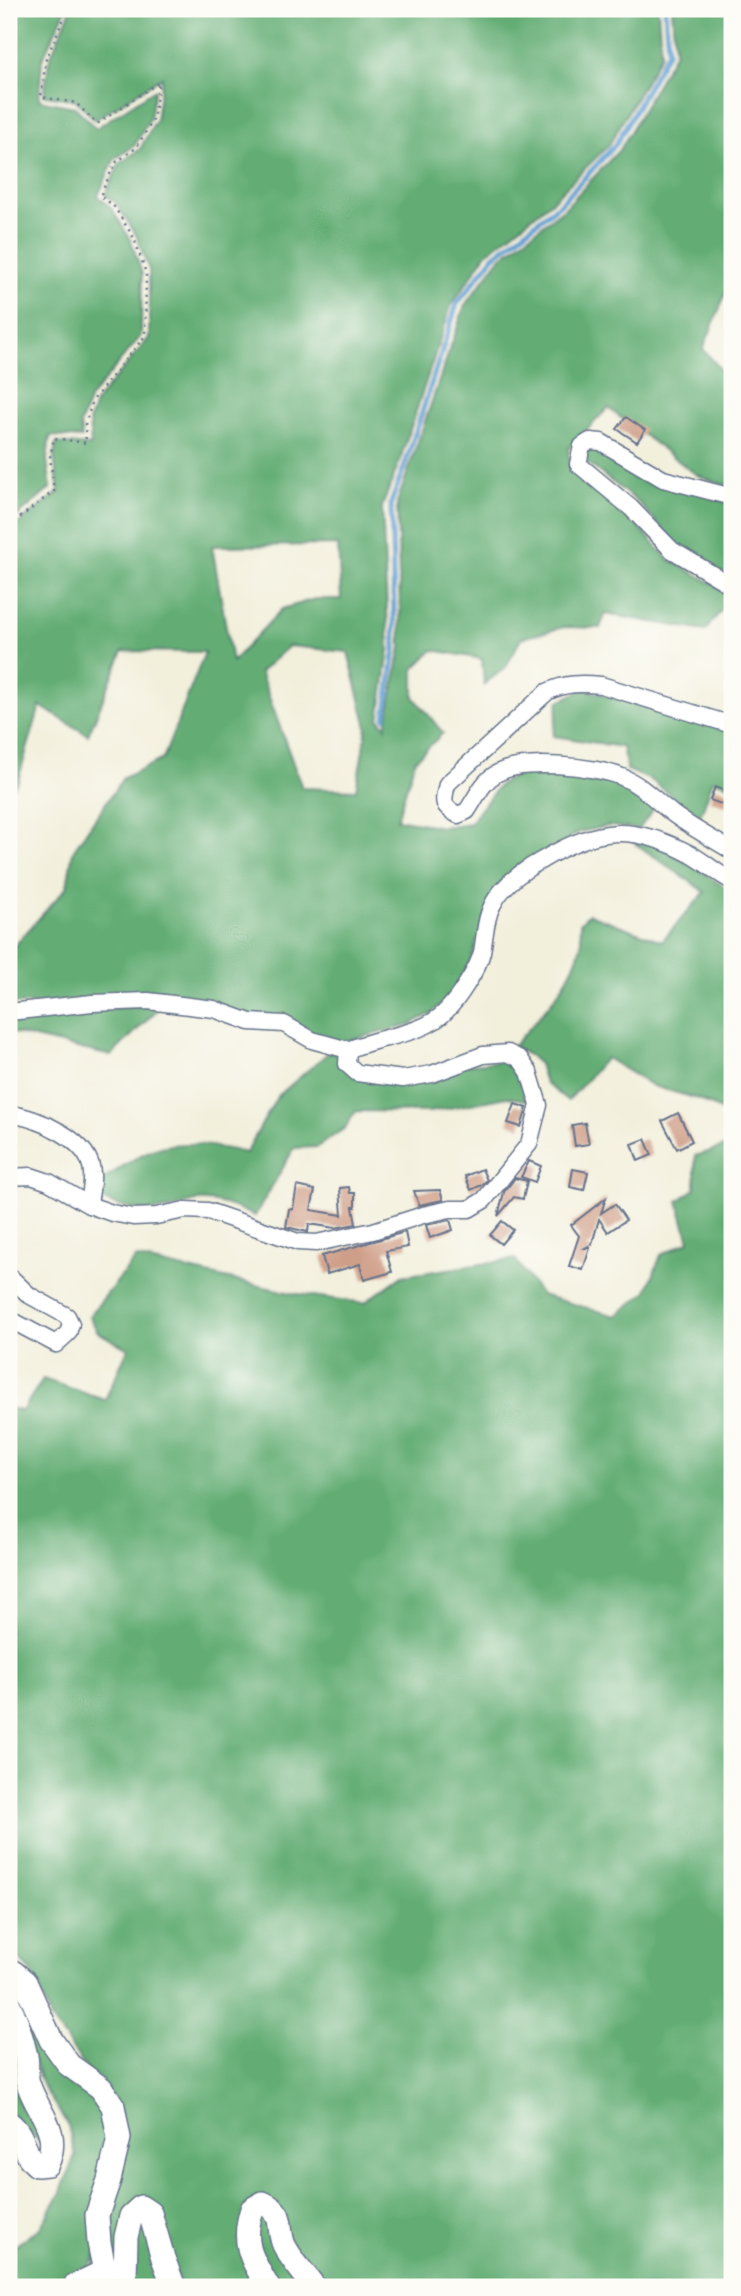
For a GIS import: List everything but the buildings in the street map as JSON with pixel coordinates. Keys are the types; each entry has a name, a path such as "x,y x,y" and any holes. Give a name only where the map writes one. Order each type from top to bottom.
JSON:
{"main road":[{"path":"9,1973 13,1972 25,1982 51,2040 69,2065 101,2088 113,2106 119,2137 97,2215 104,2267 101,2273 76,2287"},
{"path":"9,2005 26,2058 27,2082 51,2129 52,2153 47,2164 37,2165 29,2158 19,2131 9,2123"},
{"path":"268,2287 252,2260 246,2228 252,2209 263,2203 274,2208 279,2215 284,2245 314,2287"},
{"path":"116,2287 125,2278 126,2236 131,2216 141,2207 150,2213 174,2287"}],"street":[{"path":"732,497 663,479 601,442 590,441 582,446 578,464 631,508 672,550 732,586"},
{"path":"732,725 601,685 560,685 547,692 447,784 443,800 447,809 458,814 467,811 481,787 497,773 531,765 594,769 622,777 649,792 673,814 732,851"},
{"path":"9,1012 66,1005 148,1001 214,1009 250,1022 284,1024 312,1040 348,1050 363,1043 414,1031 445,1013 481,957 490,910 497,895 532,866 565,846 613,831 642,835 693,856 732,881"},
{"path":"9,1177 32,1176 50,1182 89,1205 133,1217 186,1210 208,1211 298,1242 316,1243 333,1241 450,1209 469,1209 484,1200 529,1144 539,1105 529,1072 520,1059 508,1053 483,1055 432,1074 403,1079 357,1073 347,1064 348,1050"},
{"path":"9,1114 24,1116 54,1129 81,1146 93,1170 89,1205"},
{"path":"9,1276 29,1294 67,1316 71,1324 68,1333 55,1343 9,1319"}],"path":[{"path":"9,526 54,491 50,457 54,438 86,443 85,424 93,400 145,336 146,273 134,238 113,205 100,196 115,163 136,148 153,120 159,82 97,124 76,103 41,97 46,59 68,9"}],"green space":[{"path":"9,9 66,9 42,60 39,100 75,107 96,128 155,89 150,118 135,145 114,160 98,196 111,208 131,240 142,274 141,336 90,398 80,424 82,438 50,436 47,460 51,488 9,523"},
{"path":"71,9 658,9 661,54 609,145 552,201 487,253 451,306 382,507 389,650 379,719 386,727 401,647 397,503 465,305 500,258 565,208 621,148 675,52 672,9 732,9 732,278 703,349 726,376 732,377 732,488 697,475 608,408 568,449 571,469 627,514 668,559 732,594 732,604 728,602 705,631 605,614 600,628 564,627 521,638 506,667 484,684 482,659 433,650 414,669 414,697 443,733 415,760 397,819 442,827 470,823 500,784 522,772 569,772 611,777 656,806 639,829 609,826 580,832 514,870 479,937 470,963 452,994 431,1014 407,1026 333,1044 213,1005 9,1004 9,952 67,887 73,851 123,778 163,759 205,652 123,651 88,735 40,706 18,780 9,793 9,566 13,561 9,531 59,492 54,458 56,443 91,446 89,421 96,401 149,338 149,270 136,235 115,202 105,195 119,164 140,149 156,119 162,77 95,120 76,100 44,95 49,60","holes":["338,545 341,599 315,599 282,609 232,662 212,546","289,646 348,652 367,727 356,790 302,788 260,672"]},
{"path":"593,447 732,505 732,579 678,546 638,502 585,461 585,451"},
{"path":"584,689 732,731 732,786 713,780 700,817 651,780 627,770 622,747 553,736 559,701"},
{"path":"633,842 659,846 732,892 732,2287 321,2287 257,2198 259,2287 181,2287 148,2203 121,2270 110,2287 88,2287 127,2148 82,2062 51,2019 32,1972 20,1960 9,1960 9,1408 22,1411 43,1379 105,1400 128,1349 98,1332 89,1316 136,1258 291,1293 364,1303 402,1276 515,1259 541,1295 616,1316 647,1291 661,1255 689,1241 678,1201 695,1189 695,1156 730,1145 727,1113 698,1099 653,1086 606,1058 568,1101 545,1083 539,1064 513,1047 553,1000 570,974 581,945 580,923 589,914 662,941 705,892"},
{"path":"162,1005 111,1056 9,1032 9,1016"},
{"path":"329,1052 342,1054 354,1077 510,1060 519,1064 530,1101 507,1097 429,1112 356,1111 345,1128 317,1147 294,1148 255,1216 212,1201 190,1202 170,1209 151,1211 125,1208 100,1198 101,1181 137,1157 155,1149 194,1144 246,1153 277,1097"},
{"path":"16,1991 26,1997 99,2107 108,2131 108,2157 95,2257 86,2271 69,2287 9,2287 9,2250 40,2228 61,2192 75,2155 68,2125 43,2087 10,1997"},
{"path":"9,2016 20,2059 16,2087 47,2132 47,2147 9,2117"},
{"path":"270,2214 308,2287 275,2287 270,2278 259,2252 256,2225 259,2216"},
{"path":"144,2219 166,2287 131,2287 134,2227"}],"waterway":[{"path":"385,718 395,649 391,503 457,304 494,256 560,204 616,144 668,51 665,9"}]}
